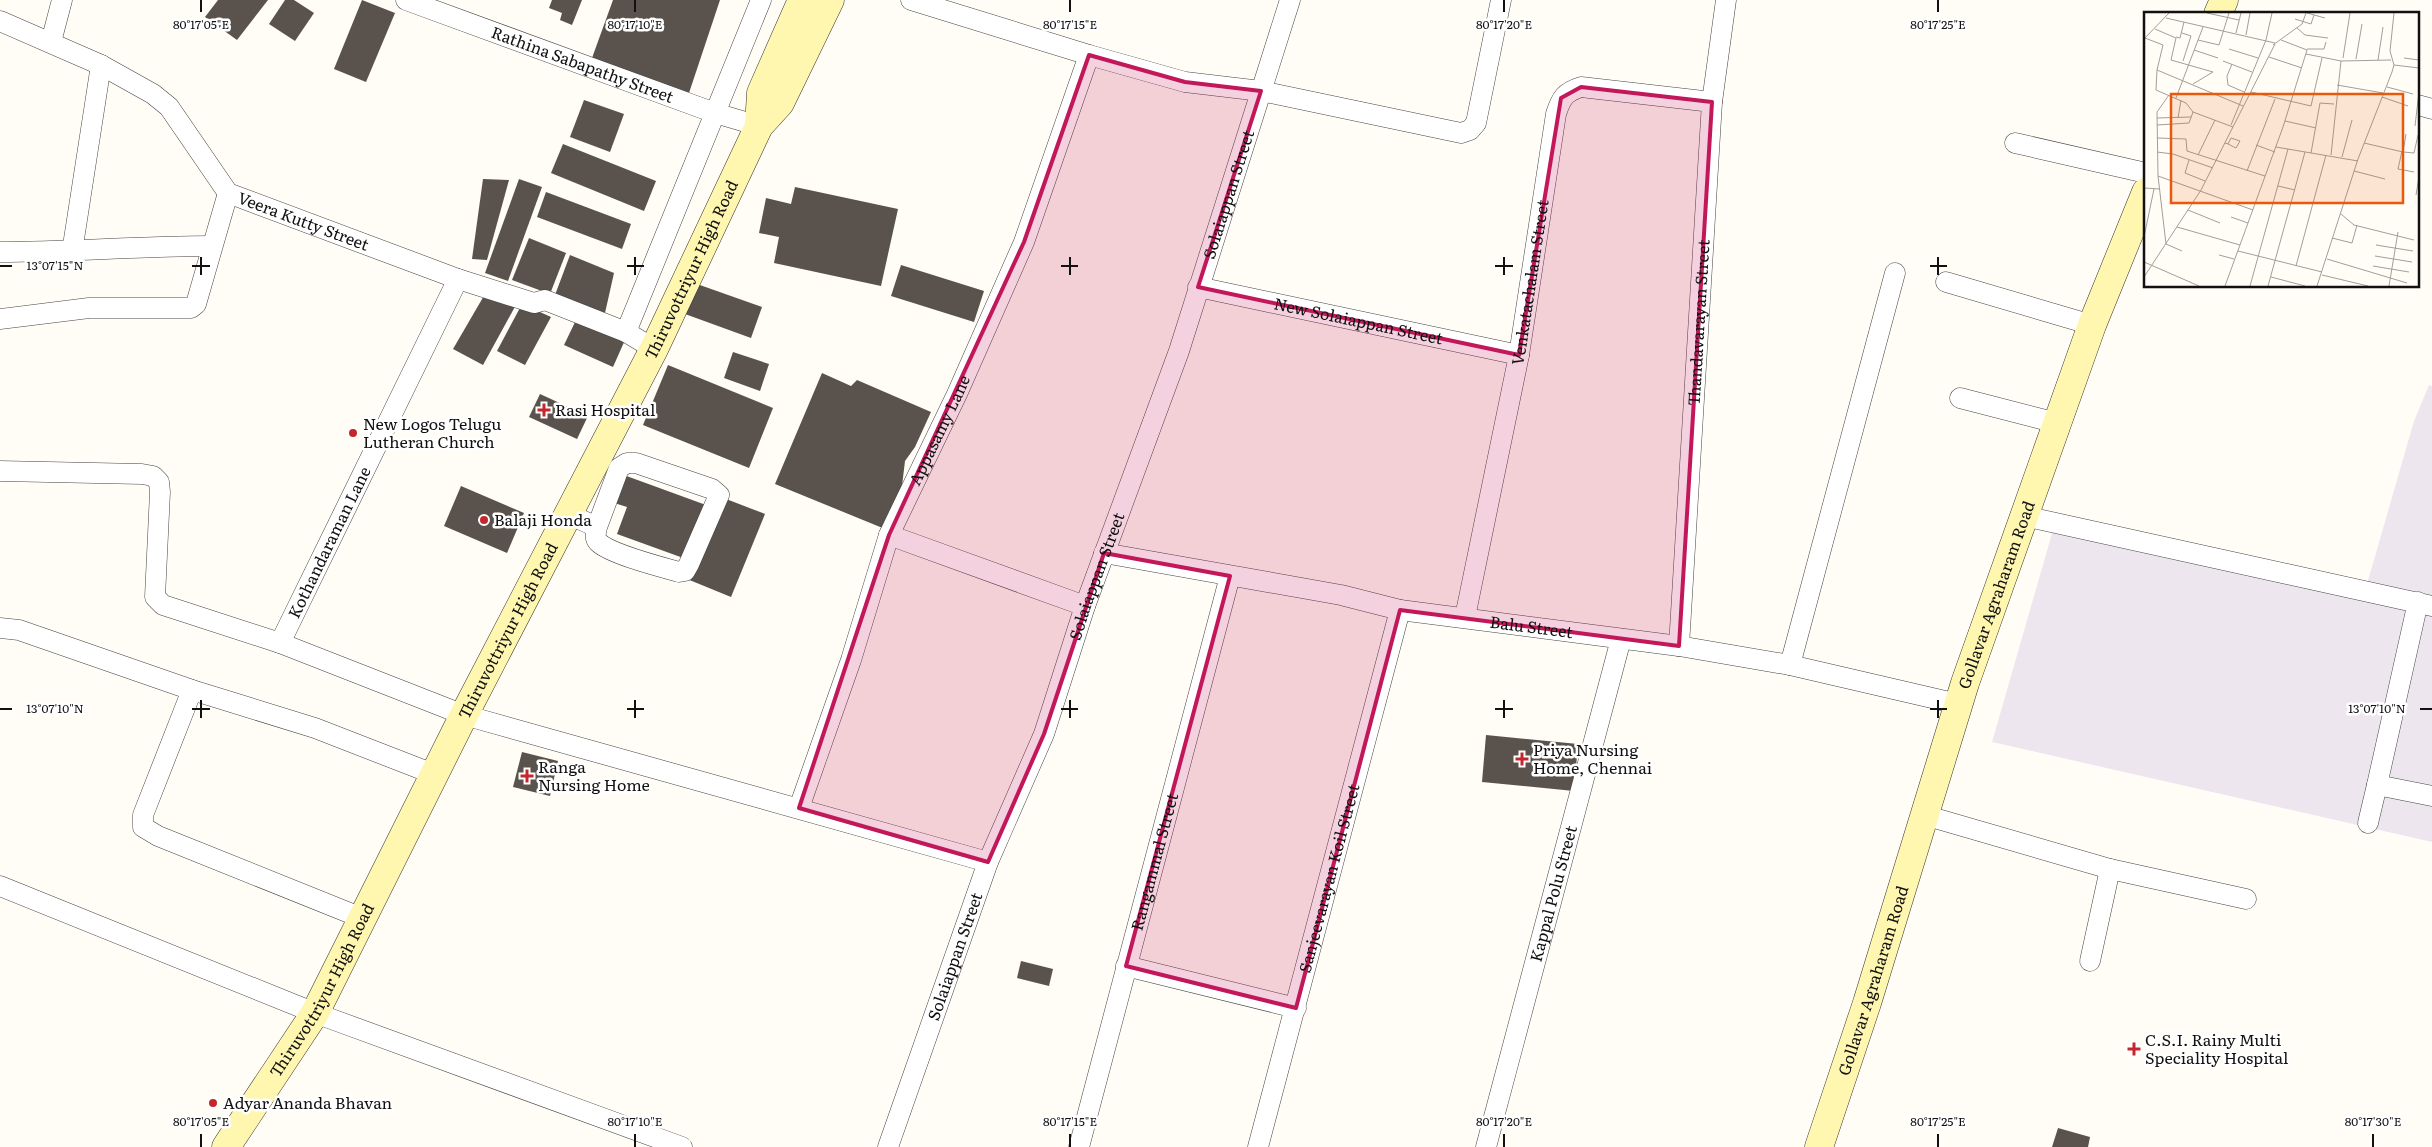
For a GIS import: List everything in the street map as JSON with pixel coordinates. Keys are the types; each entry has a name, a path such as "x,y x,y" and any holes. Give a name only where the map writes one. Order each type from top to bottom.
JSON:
{"main road":[{"path":"759,126 761,93 802,0"},
{"name":"Thiruvottriyur High Road","path":"226,1147 315,1013 436,775 464,715 654,349 759,126 780,103 830,0"},
{"path":"2219,12 2224,0"},
{"name":"Gollavar Agraharam Road","path":"1819,1147 1867,1003 1958,704 2092,325 2144,197"}],"street":[{"path":"50,42 62,0"},
{"name":"Rathina Sabapathy Street","path":"406,0 715,113 759,126"},
{"path":"626,332 761,0"},
{"path":"911,0 1089,55 1185,82 1260,91 1461,133 1470,130 1476,123 1501,0"},
{"name":"Solaiappan Street","path":"888,1147 988,862 1044,734 1085,606 1179,351 1290,0"},
{"name":"Thandavarayan Street","path":"1679,646 1712,102 1726,0"},
{"name":"Veera Kutty Street","path":"0,21 101,65 154,94 169,107 228,193 458,279 534,303 545,300 626,332 654,349"},
{"name":"Appasamy Lane","path":"799,808 851,660 889,535 956,394 1024,242 1089,55"},
{"path":"72,252 101,65"},
{"name":"Venkatachalam Street","path":"1465,618 1519,355 1556,114 1561,98 1569,91 1581,87 1712,102"},
{"path":"2016,143 2144,173"},
{"path":"0,320 89,308 191,308 196,304 211,246 228,193"},
{"path":"0,252 72,252 142,246 211,246"},
{"path":"1790,665 1895,272"},
{"name":"Kothandaraman Lane","path":"280,643 458,279"},
{"path":"1946,282 2092,325"},
{"name":"New Solaiappan Street","path":"1198,287 1519,355"},
{"path":"1960,398 2057,423"},
{"path":"602,450 627,463 636,463 712,489 719,495 685,571 680,572 609,549 597,541 595,535 597,527 619,468 627,463"},
{"path":"0,471 142,474 152,476 159,482 160,492 155,597 163,605 280,643 464,715 988,862"},
{"path":"568,514 597,527"},
{"path":"2024,516 2425,604 2368,823"},
{"path":"889,535 1085,606"},
{"name":"Balu Street","path":"1104,553 1341,594 1400,610 1679,646 1790,665 1958,704"},
{"name":"Rangammal Street","path":"1079,1147 1230,576"},
{"name":"Sanjeevarayan Koil Street","path":"1258,1147 1400,610"},
{"path":"0,628 19,630 192,690 315,728 436,775"},
{"name":"Kappal Polu Street","path":"1486,1147 1621,639"},
{"path":"192,690 144,815 144,827 158,836 362,918"},
{"path":"2377,785 2432,796"},
{"path":"1924,815 2110,869 2246,899"},
{"path":"2090,961 2110,869"},
{"path":"0,886 315,1013 682,1147"},
{"path":"1126,966 1296,1008"}],"highlighted area":[{"path":"1089,55 1185,82 1261,91 1198,287 1519,355 1561,98 1581,87 1712,102 1679,646 1400,610 1296,1008 1126,966 1230,576 1104,553 1044,734 988,862 799,808 889,535 1024,242"}],"shaded area":[{"path":"2429,385 2432,386 2432,842 1992,742 2053,530 2363,598 2414,421"}],"building":[{"path":"218,0 268,0 237,40 205,17"},
{"path":"285,0 294,0 314,13 295,41 269,24"},
{"path":"362,0 395,13 366,82 334,69"},
{"path":"552,0 582,0 572,25 560,20 562,13 549,8"},
{"path":"613,0 720,0 689,93 592,58"},
{"path":"584,100 624,114 610,152 570,137"},
{"path":"563,144 656,181 644,211 551,173"},
{"path":"483,179 509,180 487,260 472,259"},
{"path":"519,179 542,187 508,281 485,273"},
{"path":"795,187 898,209 881,286 774,263 779,237 759,233 766,198 791,204"},
{"path":"546,192 631,224 622,249 537,217"},
{"path":"529,238 566,253 550,294 512,280"},
{"path":"570,255 614,273 605,313 555,295"},
{"path":"901,265 984,291 974,322 891,296"},
{"path":"697,284 762,307 751,338 685,314"},
{"path":"485,294 517,303 483,365 453,349"},
{"path":"522,304 551,317 525,365 497,351"},
{"path":"577,318 625,340 613,367 564,345"},
{"path":"733,352 769,364 760,391 724,378"},
{"path":"668,365 773,408 749,468 643,425"},
{"path":"822,373 851,386 857,380 931,412 915,447 905,461 902,486 885,529 775,484"},
{"path":"540,394 588,416 577,439 529,417"},
{"path":"621,474 706,505 686,559 617,534 627,507 611,502"},
{"name":"Balaji Honda","path":"461,486 524,513 507,553 444,526"},
{"path":"721,497 765,514 731,597 687,579"},
{"path":"1486,735 1578,744 1574,791 1482,782"},
{"path":"522,752 558,761 550,796 513,787"},
{"path":"1021,961 1053,969 1049,986 1017,978"},
{"path":"2058,1128 2090,1137 2088,1147 2052,1147"}],"place":[{"name":"Rasi Hospital","path":"544,410"},
{"name":"New Logos Telugu Lutheran Church","path":"353,433"},
{"name":"Balaji Honda","path":"484,520"},
{"name":"Priya Nursing Home, Chennai","path":"1522,759"},
{"name":"Ranga Nursing Home","path":"527,776"},
{"name":"C.S.I. Rainy Multi Speciality Hospital","path":"2134,1049"},
{"name":"Adyar Ananda Bhavan","path":"213,1103"}]}
